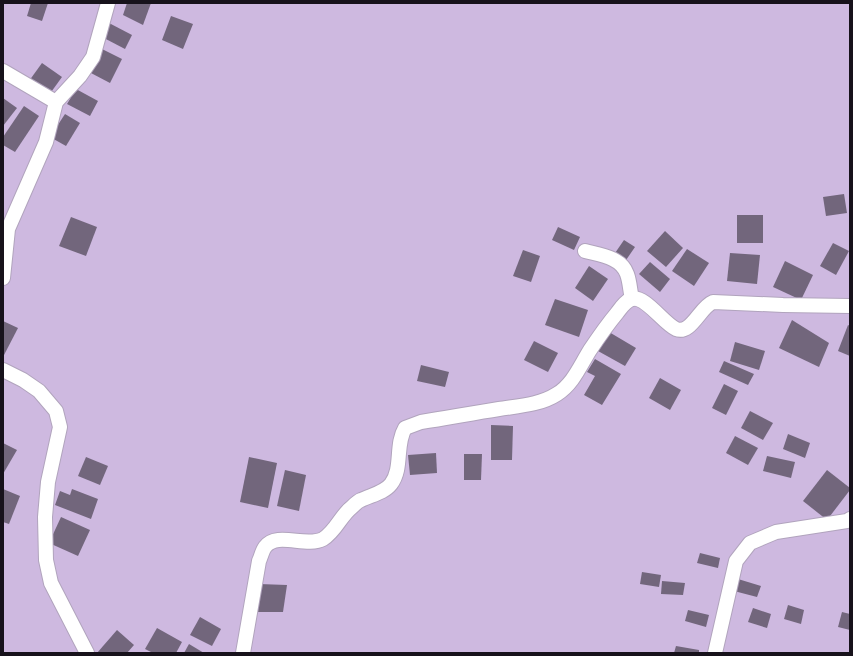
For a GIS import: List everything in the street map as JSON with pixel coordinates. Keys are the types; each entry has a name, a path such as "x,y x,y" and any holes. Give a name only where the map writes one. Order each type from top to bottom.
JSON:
{"street":[{"path":"3,278 6,262 8,229 46,142 56,102 80,76 93,57 108,3"},
{"path":"3,71 56,102"},
{"path":"585,251 612,258 618,262 627,274 632,299"},
{"path":"243,653 259,561 264,548 275,540 311,542 324,538 338,524 348,509 360,500 378,493 391,484 396,472 400,442 405,428 420,422 532,404 556,394 571,381 590,350 612,319 625,303 632,299 639,299 644,302 667,324 678,330 689,327 706,306 713,302 767,305 850,306"},
{"path":"3,370 23,380 39,391 56,411 60,427 48,488 45,517 46,560 51,583 87,653"},
{"path":"715,653 736,561 750,543 776,532 850,519"}],"shaded area":[{"path":"3,3 850,3 850,653 3,653"}],"building":[{"path":"31,3 48,3 42,21 27,16"},
{"path":"127,3 151,3 143,25 123,15"},
{"path":"171,16 193,24 183,49 162,40"},
{"path":"109,23 132,35 125,49 102,37"},
{"path":"100,48 122,59 110,83 89,72"},
{"path":"42,63 62,77 49,95 29,81"},
{"path":"76,89 98,101 90,116 67,104"},
{"path":"3,98 17,108 3,126"},
{"path":"24,106 39,116 15,152 3,145 3,137"},
{"path":"65,114 80,123 66,146 50,137"},
{"path":"844,194 847,213 826,216 823,197"},
{"path":"737,215 763,215 763,243 737,243"},
{"path":"71,217 97,227 86,256 59,246"},
{"path":"558,227 580,237 574,250 552,240"},
{"path":"665,231 683,248 666,267 647,251"},
{"path":"624,240 635,247 624,263 613,256"},
{"path":"833,243 849,251 836,275 820,266"},
{"path":"687,249 709,263 694,286 672,271"},
{"path":"523,250 540,256 531,282 513,276"},
{"path":"730,253 760,255 757,284 727,281"},
{"path":"785,261 813,275 801,300 773,287"},
{"path":"650,262 670,279 660,292 639,274"},
{"path":"589,266 608,279 593,301 575,288"},
{"path":"555,299 588,310 579,337 545,325"},
{"path":"792,320 829,343 819,367 779,348"},
{"path":"3,321 18,328 3,357"},
{"path":"848,325 850,326 850,356 838,351"},
{"path":"609,332 636,348 625,366 598,351"},
{"path":"534,341 558,353 548,372 524,360"},
{"path":"735,342 765,351 759,370 730,361"},
{"path":"595,359 621,374 602,405 584,395 595,376 587,372"},
{"path":"724,361 754,374 748,385 719,372"},
{"path":"421,365 449,372 445,387 417,381"},
{"path":"660,378 681,390 670,410 649,398"},
{"path":"724,384 738,391 726,415 712,408"},
{"path":"750,411 773,423 763,440 741,428"},
{"path":"491,425 513,426 512,460 491,460"},
{"path":"788,434 810,443 805,458 783,449"},
{"path":"735,436 758,448 748,465 726,453"},
{"path":"3,443 17,450 3,474"},
{"path":"436,453 437,473 410,475 408,455"},
{"path":"464,454 482,454 481,480 464,480"},
{"path":"767,456 795,462 791,478 763,471"},
{"path":"86,457 108,466 100,485 78,476"},
{"path":"249,457 277,463 268,508 240,502"},
{"path":"285,470 306,475 299,511 277,506"},
{"path":"827,470 850,488 850,490 827,520 803,501"},
{"path":"3,489 20,496 9,524 3,522"},
{"path":"72,489 98,499 91,519 55,505 60,491 70,495"},
{"path":"61,517 90,530 78,556 49,543"},
{"path":"700,553 720,558 718,568 697,563"},
{"path":"642,572 661,575 659,587 640,584"},
{"path":"738,579 761,586 757,597 734,591"},
{"path":"662,581 685,583 683,595 661,594"},
{"path":"259,584 287,585 283,612 256,612"},
{"path":"788,605 804,610 801,624 784,619"},
{"path":"753,608 771,614 767,628 748,622"},
{"path":"688,610 709,615 706,627 685,621"},
{"path":"842,612 850,614 850,630 838,627"},
{"path":"200,617 221,629 212,646 190,635"},
{"path":"157,628 182,642 176,653 153,653 145,649"},
{"path":"117,630 134,645 127,653 97,653"},
{"path":"189,644 204,653 184,653"},
{"path":"676,646 699,650 699,653 674,653"}]}
